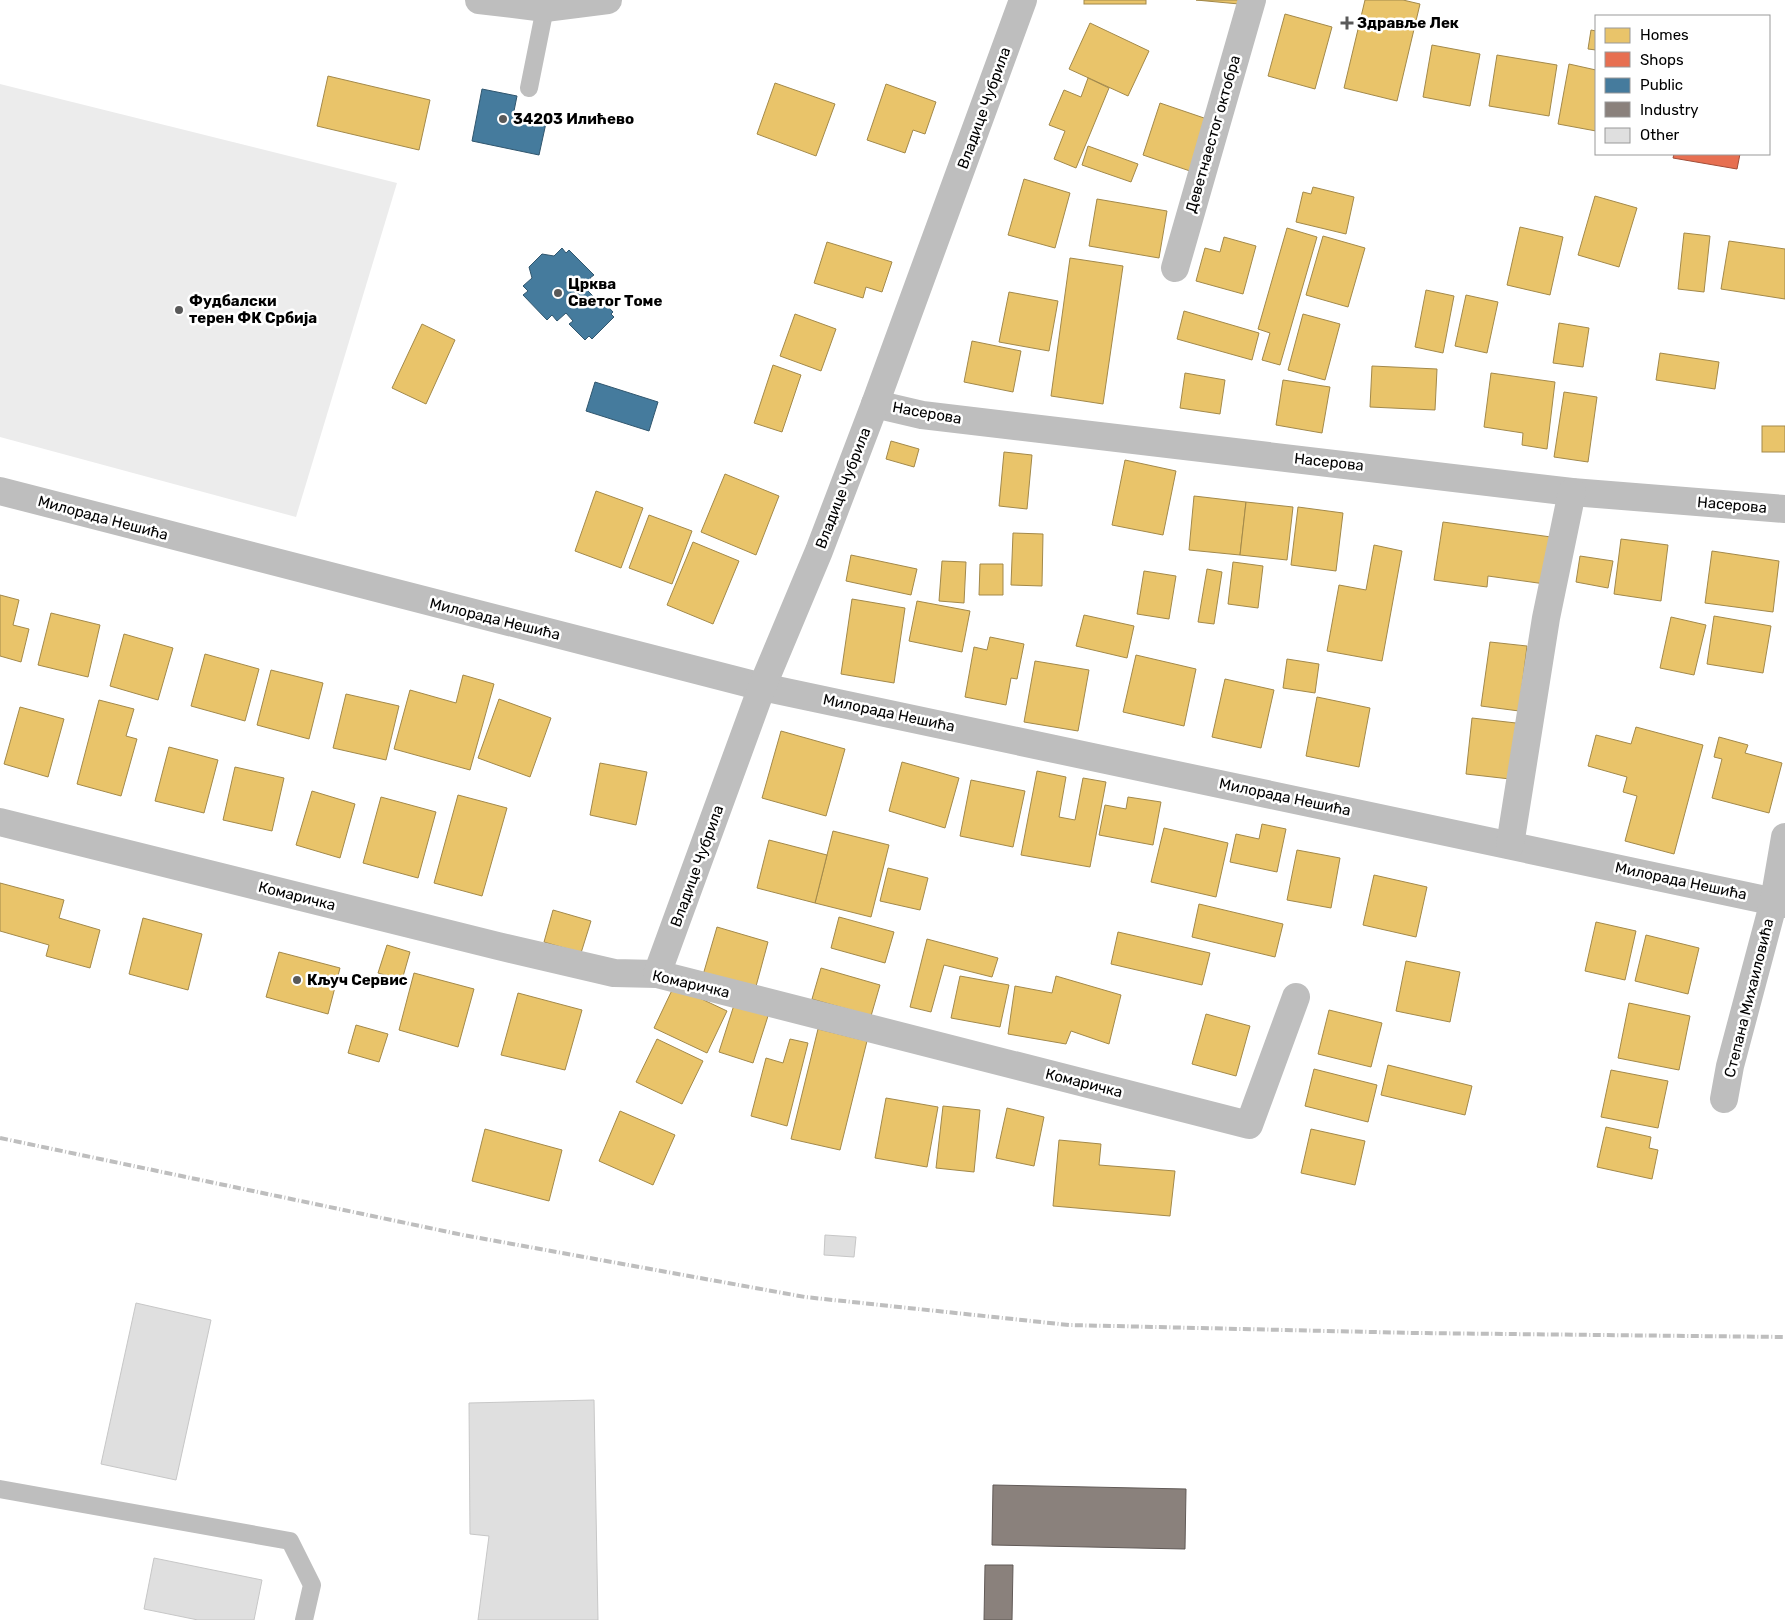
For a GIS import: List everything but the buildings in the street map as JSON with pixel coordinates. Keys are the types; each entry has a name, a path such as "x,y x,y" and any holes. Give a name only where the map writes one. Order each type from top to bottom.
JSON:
{"street":[{"path":"478,0 545,8 608,0"},
{"name":"Владице Чубрила","path":"658,974 762,687 819,550 875,404 1023,0"},
{"name":"Деветнаестог октобра","path":"1175,268 1252,0"},
{"name":"Насерова","path":"875,404 922,414 1572,492 1785,509"},
{"name":"Милорада Нешића","path":"0,491 762,687 1510,844 1780,903"},
{"path":"1510,844 1546,618 1572,492"},
{"name":"Комаричка","path":"0,822 507,949 614,973 658,974 1249,1125 1296,997"},
{"name":"Степана Михаиловића","path":"1724,1099 1730,1066 1780,903 1785,837"}],"lane":[{"path":"529,88 537,57 545,8"},
{"path":"0,1489 290,1541 312,1585 304,1620"}],"shaded area":[{"name":"Фудбалски терен ФК Србија","path":"0,84 397,183 296,517 0,437"}],"railway":[{"path":"0,1138 463,1235 805,1297 1069,1325 1415,1333 1785,1337"}],"place":[{"name":"Здравље Лек","path":"1347,23"},
{"name":"34203 Илићево","path":"503,119"},
{"name":"Црква Светог Томе","path":"558,293"},
{"name":"Фудбалски терен ФК Србија","path":"179,310"},
{"name":"Кључ Сервис","path":"297,980"}]}
